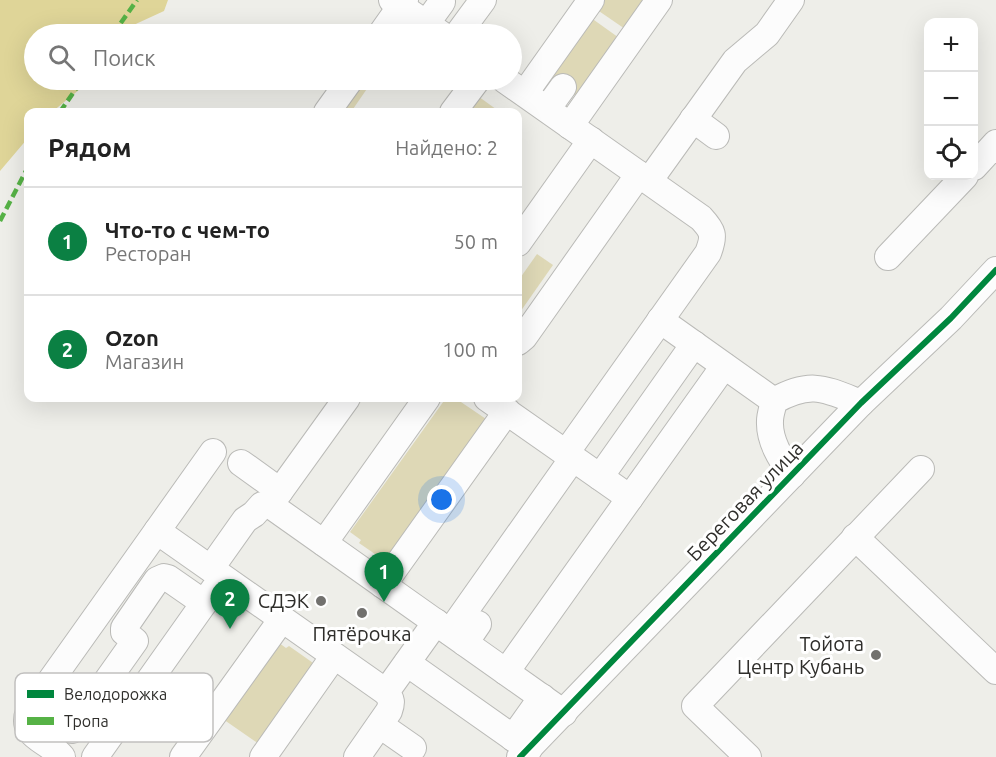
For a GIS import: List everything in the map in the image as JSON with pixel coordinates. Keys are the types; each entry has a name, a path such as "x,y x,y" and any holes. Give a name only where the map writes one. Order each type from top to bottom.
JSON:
{"street":[{"path":"465,24 483,0"},
{"path":"524,98 591,0"},
{"path":"522,236 659,0"},
{"path":"387,24 399,2 428,24"},
{"path":"435,24 442,2"},
{"path":"522,339 644,178 693,120 735,61 767,34 783,3"},
{"path":"524,98 563,87"},
{"path":"330,108 343,90"},
{"path":"456,108 470,90"},
{"path":"386,692 407,663 457,630 569,455 708,253 713,240 711,230 701,218 581,133 524,98"},
{"path":"693,120 716,136"},
{"path":"978,163 996,143"},
{"path":"888,256 961,180"},
{"name":"Береговая улица","path":"521,748 564,713 861,404 951,318 996,270"},
{"path":"660,321 774,401"},
{"path":"600,477 694,344"},
{"path":"506,672 520,644 630,498 724,366"},
{"path":"792,475 772,440 770,420 774,401 790,392 810,388 831,391 861,404"},
{"path":"147,673 187,608 217,573 245,520 262,505 263,477 343,402"},
{"path":"324,543 424,402"},
{"path":"384,585 396,560 497,404 630,498"},
{"path":"56,673 213,452"},
{"path":"748,757 695,706 921,469"},
{"path":"263,477 324,543 384,585 457,630 506,672 564,713"},
{"path":"157,531 386,692 392,704 389,711 357,757"},
{"path":"855,537 996,671"},
{"path":"135,641 124,632 125,625 160,577 168,578 187,608"},
{"path":"112,673 135,641 187,608"},
{"path":"213,715 282,619"},
{"path":"262,757 314,676 334,656"},
{"path":"407,663 521,748 542,697"},
{"path":"380,725 413,748"},
{"path":"44,742 62,757"},
{"path":"95,757 104,742"},
{"path":"183,757 194,742"}],"shaded area":[{"path":"0,0 168,0 164,11 136,24 24,24 24,90 79,90 57,108 24,108 24,143 0,171"},
{"path":"598,0 650,0 628,31 593,7"},
{"path":"587,15 622,40 580,99 545,74"},
{"path":"353,90 366,90 354,108 340,108"},
{"path":"475,94 494,108 465,108"},
{"path":"537,254 553,265 522,309 522,275"},
{"path":"443,402 461,402 489,421 388,563 359,543 361,540 350,532"},
{"path":"275,640 286,648 289,646 316,665 259,744 220,717"}],"marked path":[{"path":"120,24 137,0"},
{"path":"63,108 75,90"},
{"path":"0,221 24,175"}],"cycle path":[{"path":"520,757 861,403 951,318 996,270"}],"place":[{"name":"СДЭК","path":"321,601"},
{"name":"Что-то с чем-то","path":"384,602"},
{"name":"Пятёрочка","path":"362,613"},
{"name":"Ozon","path":"230,629"},
{"name":"Тойота Центр Кубань","path":"876,655"}]}
